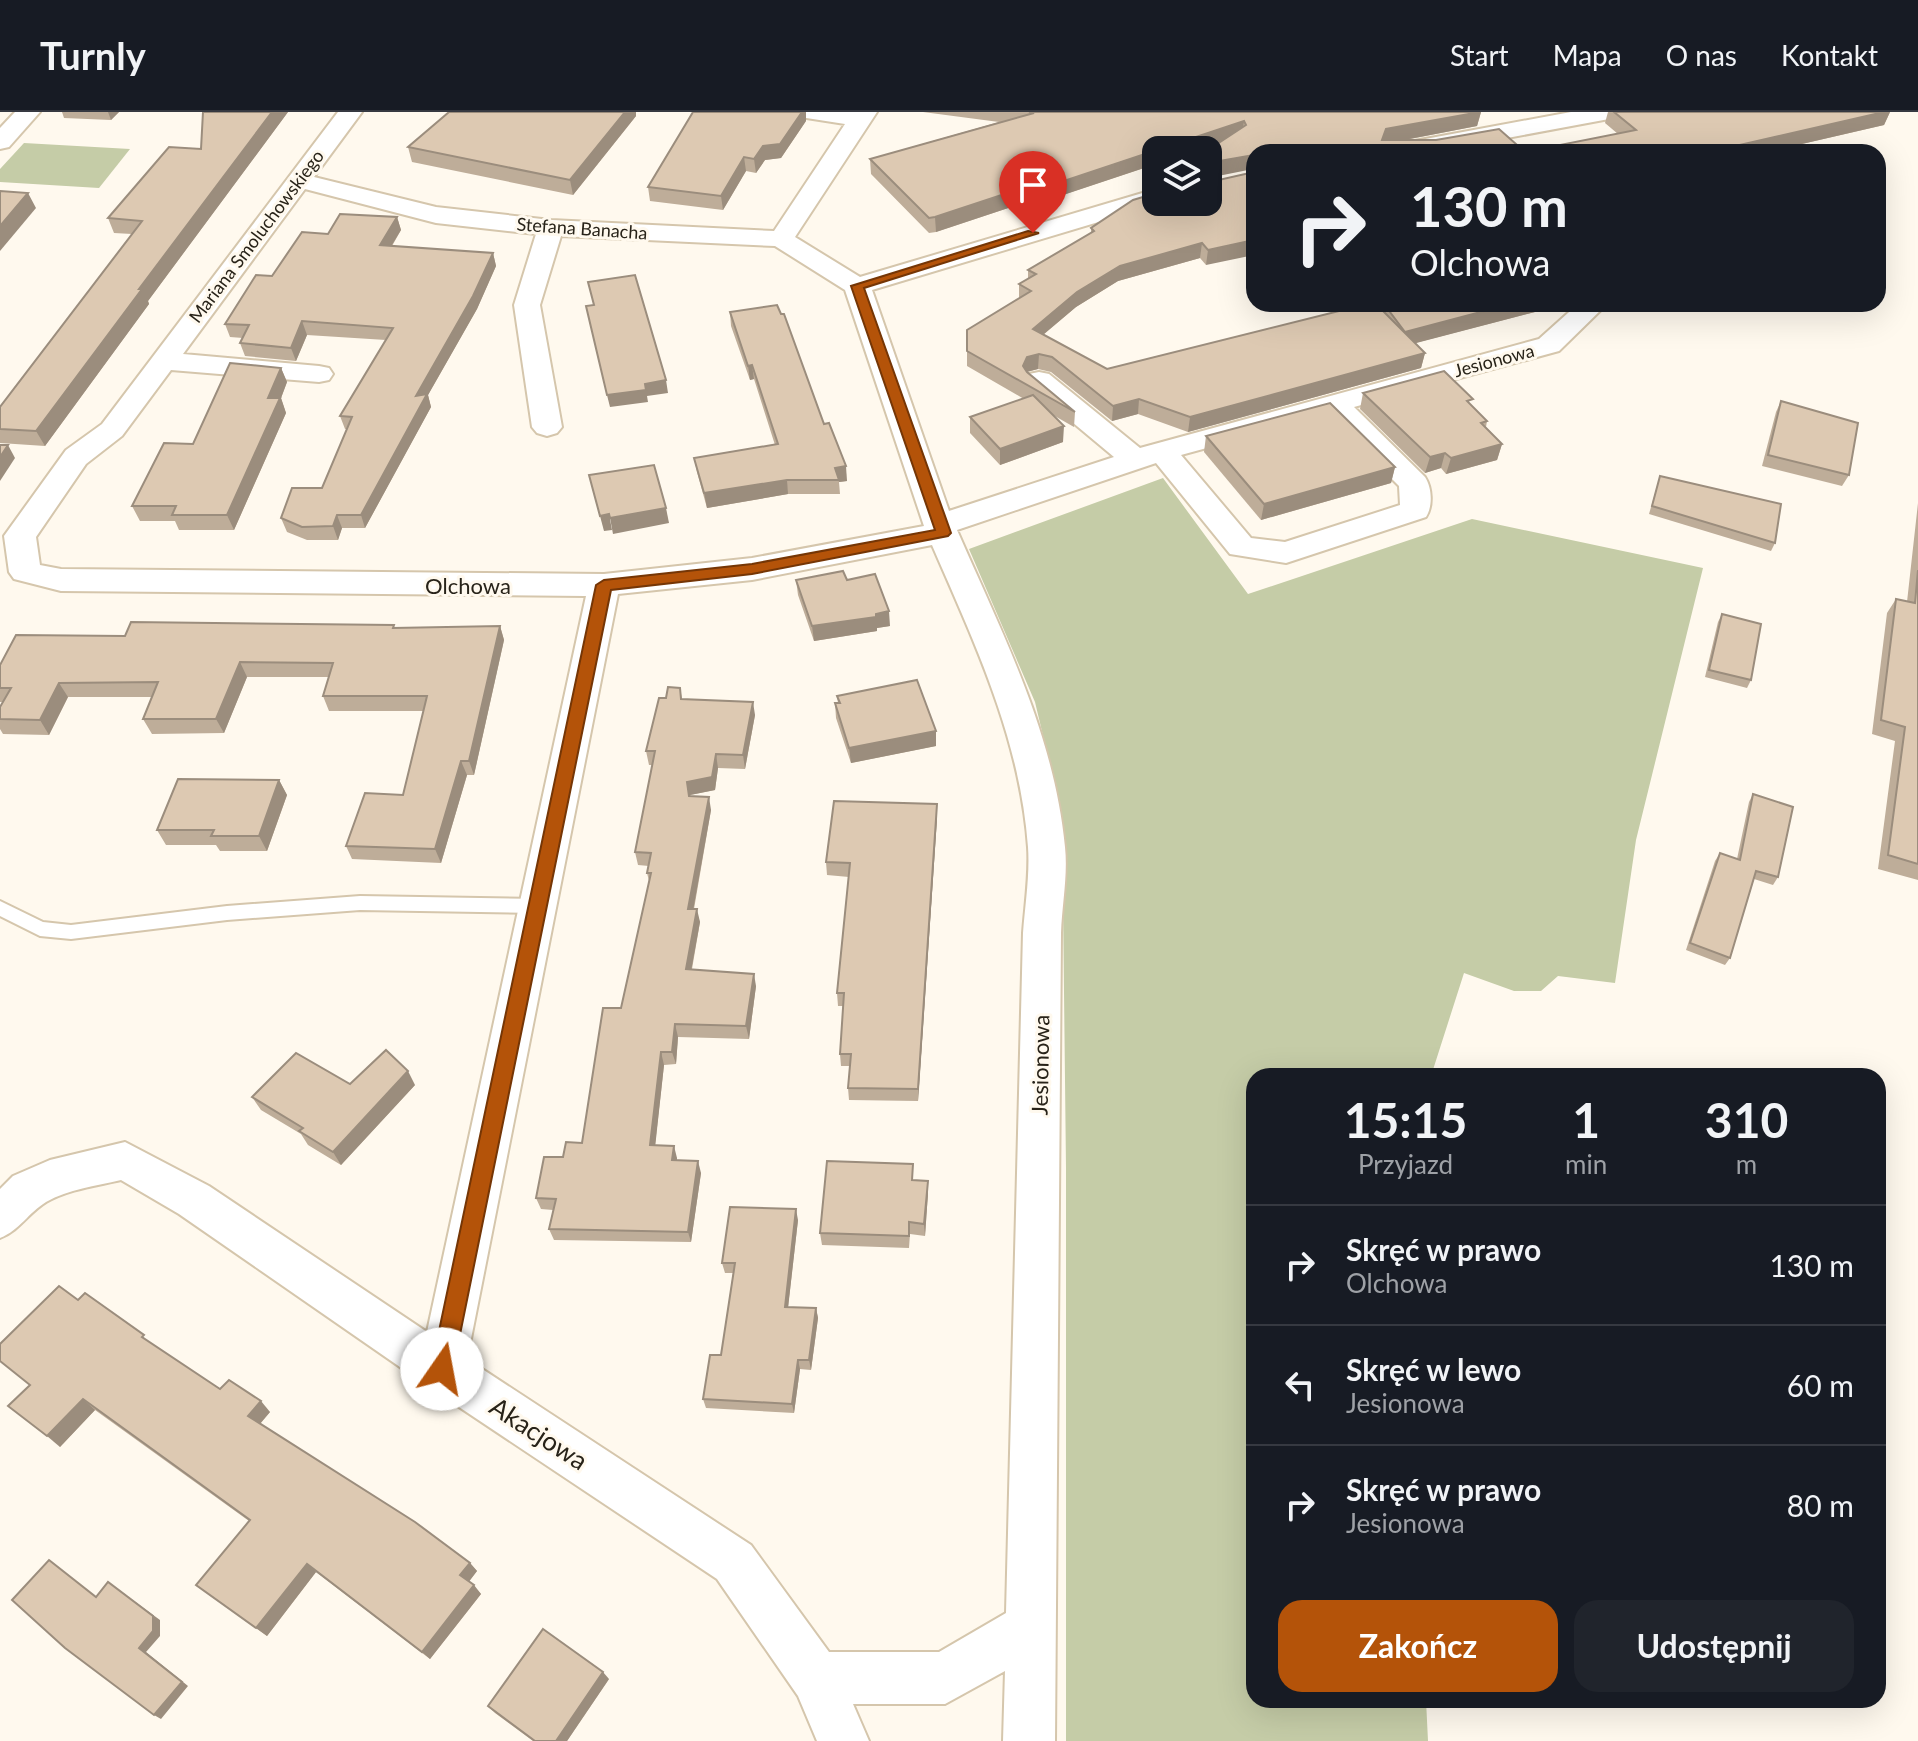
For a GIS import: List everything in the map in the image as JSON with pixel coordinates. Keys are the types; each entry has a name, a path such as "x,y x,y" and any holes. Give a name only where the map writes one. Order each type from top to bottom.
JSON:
{"street":[{"path":"0,142 28,112"},
{"name":"Mariana Smoluchowskiego","path":"20,536 76,457 112,430 350,112"},
{"path":"781,239 862,116 808,112"},
{"path":"1433,144 1609,112"},
{"path":"1504,130 1519,144"},
{"name":"Stefana Banacha","path":"297,180 436,215 551,228 781,239 857,286"},
{"path":"857,286 1142,201"},
{"path":"547,427 527,305 551,228"},
{"name":"Jesionowa","path":"857,286 941,529 1001,667 1035,764 1047,850 1042,933 1029,1741"},
{"name":"Jesionowa","path":"941,529 1148,455 1549,345 1585,312"},
{"path":"163,361 319,374"},
{"path":"1039,380 1148,455 1241,547 1286,553 1415,510 1414,484 1334,404"},
{"name":"Olchowa","path":"20,536 25,572 61,580 604,585 752,569 941,529"},
{"path":"442,1369 604,585"},
{"name":"Akacjowa","path":"0,1218 28,1190 65,1173 125,1161 194,1200 734,1562 816,1678 843,1741"},
{"path":"816,1678 945,1678 1033,1625"}],"lane":[{"path":"0,908 40,929 71,932 227,913 360,903 538,906"}],"green space":[{"path":"24,143 130,149 99,188 0,182 0,169"},
{"path":"1163,478 1248,594 1472,519 1703,568 1636,840 1615,983 1558,976 1541,991 1514,991 1464,973 1434,1068 1246,1068 1246,1708 1426,1708 1428,1741 1066,1741 1066,1168 1062,815 1035,702 969,549"}],"building":[{"path":"203,112 272,112 36,431 0,429 0,407 142,221 108,218 169,147 201,149"},
{"path":"449,112 625,112 570,180 408,147"},
{"path":"693,112 802,112 780,144 763,146 754,159 744,157 721,196 648,187"},
{"path":"1029,112 1480,112 1386,129 1382,140 1436,140 1499,129 1516,144 1246,144 1246,156 1222,161 1222,141 1246,125 1244,121 1199,136 1142,136 1142,155 1049,186 1044,181 929,218 870,159 1034,113"},
{"path":"1614,112 1884,112 1744,144 1565,144 1636,130"},
{"path":"1246,174 1246,242 1208,250 1202,243 1120,266 1077,292 1033,329 1107,369 1335,312 1384,312 1425,353 1190,417 1139,399 1113,406 1052,357 1039,354 1027,357 1023,366 1027,372 1075,412 967,351 967,330 1031,291 1019,284 1036,274 1028,270 1094,231 1091,228 1142,197 1142,216 1222,216 1222,179"},
{"path":"0,191 28,193 0,226"},
{"path":"340,214 397,217 380,245 493,253 473,296 416,396 427,394 361,515 337,515 333,526 302,527 281,518 292,488 322,488 352,417 340,416 393,328 302,321 291,348 240,343 249,325 225,324 256,275 272,276 302,232 328,234"},
{"path":"635,275 666,380 645,384 646,390 607,395 586,306 594,305 588,282"},
{"path":"777,305 784,314 824,424 829,423 846,466 835,468 839,480 787,480 704,493 694,458 778,444 752,365 748,366 730,312"},
{"path":"1390,312 1481,312 1405,332"},
{"path":"230,363 281,368 268,398 280,398 227,515 172,515 176,506 132,506 164,443 193,444"},
{"path":"1444,371 1473,399 1467,401 1487,421 1481,423 1502,444 1451,458 1445,453 1430,457 1363,393"},
{"path":"1033,395 1064,426 1000,449 970,417"},
{"path":"1781,401 1858,423 1849,475 1768,455"},
{"path":"1330,403 1395,467 1264,504 1206,436"},
{"path":"0,445 8,445 0,457"},
{"path":"654,465 666,508 610,518 609,514 600,516 589,475"},
{"path":"1660,476 1781,504 1775,543 1652,506"},
{"path":"1918,570 1918,864 1888,855 1905,727 1881,720 1896,599 1915,603"},
{"path":"843,571 847,580 875,574 889,611 876,614 876,617 812,626 796,580"},
{"path":"1722,614 1761,624 1751,680 1709,670"},
{"path":"131,622 394,625 393,628 500,626 469,761 461,761 435,849 346,846 365,793 403,795 427,696 323,696 333,663 240,662 216,719 143,719 158,682 59,683 40,720 0,719 0,707 11,688 0,688 0,665 16,635 125,636"},
{"path":"917,680 936,731 849,748 835,703 840,703 837,696"},
{"path":"668,687 680,688 681,699 753,702 743,755 716,754 712,777 687,782 689,796 709,797 688,909 697,909 686,969 754,974 746,1026 675,1024 672,1052 661,1052 650,1145 674,1146 672,1160 698,1161 688,1232 549,1229 556,1199 536,1198 544,1157 563,1157 566,1142 582,1143 603,1008 621,1008 651,873 647,873 651,853 635,852 655,751 646,751 659,698 666,698"},
{"path":"178,779 279,780 259,836 211,836 214,830 157,830"},
{"path":"1753,794 1793,807 1778,877 1756,871 1730,958 1690,943 1720,853 1740,860"},
{"path":"834,801 937,804 918,1089 848,1088 851,1054 840,1054 844,993 837,993 850,863 826,862"},
{"path":"386,1050 408,1071 333,1152 299,1131 303,1128 252,1097 296,1053 350,1084"},
{"path":"827,1161 913,1164 912,1180 928,1181 924,1224 909,1222 909,1236 820,1233"},
{"path":"730,1207 796,1209 785,1307 816,1308 809,1360 798,1360 792,1404 703,1399 710,1355 721,1355 735,1263 722,1263"},
{"path":"59,1286 78,1300 85,1293 144,1335 142,1337 220,1389 229,1380 261,1401 248,1416 415,1522 470,1563 460,1575 474,1585 422,1652 307,1564 256,1628 196,1585 250,1520 83,1399 47,1436 8,1406 30,1385 0,1361 0,1344"},
{"path":"49,1560 96,1597 108,1582 153,1616 153,1631 139,1648 182,1682 154,1715 65,1648 12,1600"},
{"path":"543,1629 603,1672 556,1741 535,1741 488,1706"}],"route":[{"path":"442,1369 604,585 752,569 943,533 857,286 1033,233"}]}
